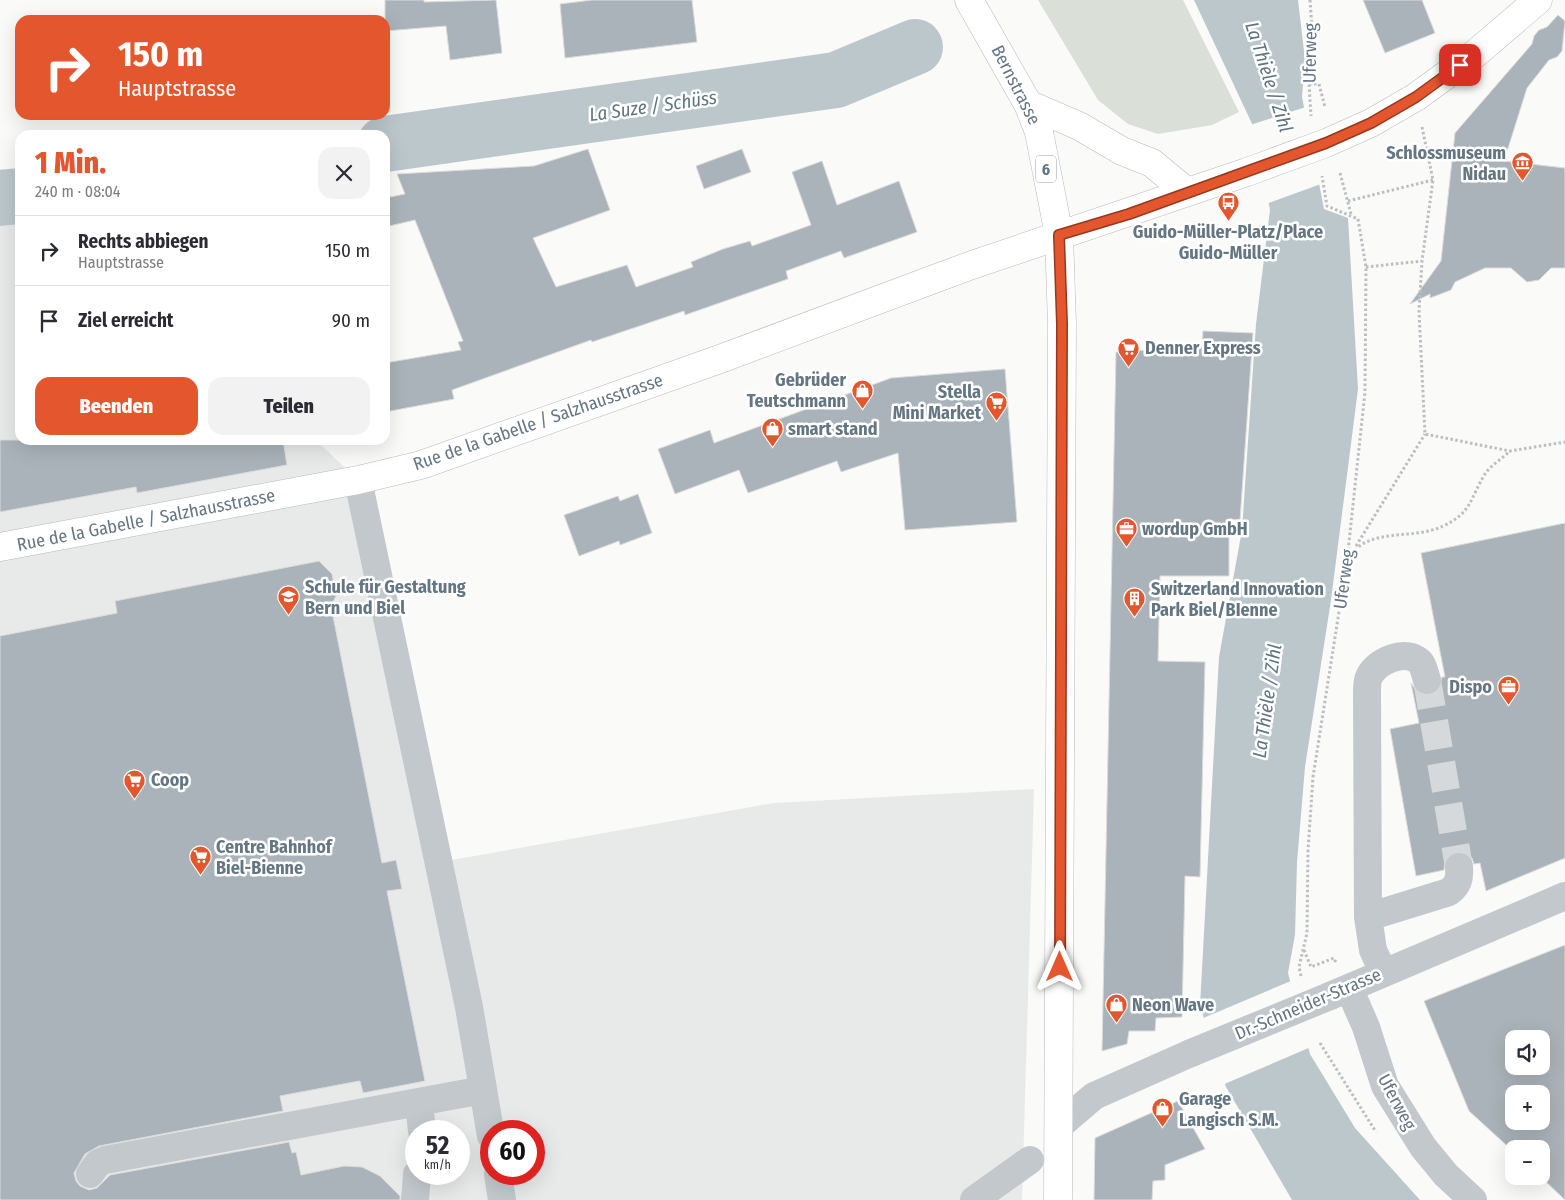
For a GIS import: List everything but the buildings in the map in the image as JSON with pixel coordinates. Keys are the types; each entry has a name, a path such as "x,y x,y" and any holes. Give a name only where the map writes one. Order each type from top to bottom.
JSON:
{"main road":[{"name":"Bernstrasse","path":"969,0 1028,104 1039,132 1059,235"},
{"name":"Rue de la Gabelle / Salzhausstrasse","path":"0,547 358,480 420,465 1059,235 1129,214 1326,143 1371,123 1416,97 1475,54 1538,0"},
{"path":"1028,104 1080,126 1122,151 1152,163 1187,192"},
{"name":"6","path":"1059,235 1062,324 1059,1126"},
{"path":"1058,1200 1059,1126"}],"street":[{"path":"358,480 469,1007 488,1120"},
{"path":"1383,972 1373,950 1368,916 1367,693 1369,677 1376,667 1389,659 1403,656 1413,657 1421,663 1427,680"},
{"path":"1368,916 1449,892 1456,886 1459,879 1459,867"},
{"name":"Dr.-Schneider-Strasse","path":"1059,1126 1094,1096 1191,1053 1565,896"},
{"name":"Uferweg","path":"1339,992 1366,1027 1385,1086 1423,1147 1446,1175 1473,1200"},
{"path":"90,1174 98,1163 105,1160 483,1090"},
{"path":"419,1103 421,1120"},
{"path":"974,1200 1030,1160"},
{"path":"415,1200 416,1185"},
{"path":"500,1185 502,1200"}],"path":[{"name":"Uferweg","path":"1309,106 1314,56 1310,0"},
{"path":"1310,84 1319,84 1326,106"},
{"path":"1347,561 1425,434 1419,311 1422,261 1433,180 1416,97"},
{"name":"Uferweg","path":"1301,976 1299,967 1307,932 1308,851 1313,777 1347,561 1366,392 1366,267 1358,219 1351,214 1340,173"},
{"path":"1348,201 1433,180"},
{"path":"1324,184 1327,206 1351,214"},
{"path":"1366,267 1422,261"},
{"path":"1425,434 1510,452 1565,442"},
{"path":"1347,561 1354,549 1367,540 1442,527 1459,516 1470,505 1485,473 1510,452"},
{"path":"1303,950 1311,967 1334,958"}],"shaded area":[{"path":"1038,0 1183,0 1239,112 1212,125 1158,134 1128,124 1098,100"},
{"path":"15,210 15,445 321,445 358,480 440,862 774,803 1034,789 1022,1200 0,1200 0,212"}],"water":[{"name":"La Thièle / Zihl","path":"1194,0 1298,0 1305,60 1302,97 1324,209 1348,218 1358,389 1331,600 1305,767 1297,862 1295,935 1288,973 1310,1054 1355,1128 1420,1200 1292,1200 1226,1087 1200,1006 1219,657 1242,530 1256,324 1270,210 1254,128"}],"pier":[{"path":"1306,107 1321,184 1266,204 1250,125"},
{"path":"1293,980 1311,1047 1222,1085 1201,1019"}],"waterway":[{"name":"La Suze / Schüss","path":"390,143 836,80 915,47"},
{"name":"La Suze / Schüss","path":"0,198 15,196"}],"tunnel":[{"path":"1427,680 1459,867"}],"place":[{"name":"Schlossmuseum Nidau","path":"1522,182"},
{"name":"Guido-Müller-Platz/Place Guido-Müller","path":"1228,221"},
{"name":"Denner Express","path":"1129,367"},
{"name":"Gebrüder Teutschmann","path":"862,409"},
{"name":"Stella Mini Market","path":"997,421"},
{"name":"smart stand","path":"772,448"},
{"name":"wordup GmbH","path":"1126,548"},
{"name":"Schule für Gestaltung Bern und Biel","path":"289,616"},
{"name":"Switzerland Innovation Park Biel/BIenne","path":"1135,618"},
{"name":"Dispo","path":"1508,706"},
{"name":"Coop","path":"135,799"},
{"name":"Centre Bahnhof Biel-Bienne","path":"200,876"},
{"name":"Neon Wave","path":"1116,1024"},
{"name":"Garage Langisch S.M.","path":"1163,1128"}],"route":[{"path":"1060,967 1062,324 1059,235 1129,214 1326,143 1371,123 1416,97 1460,65"}]}
